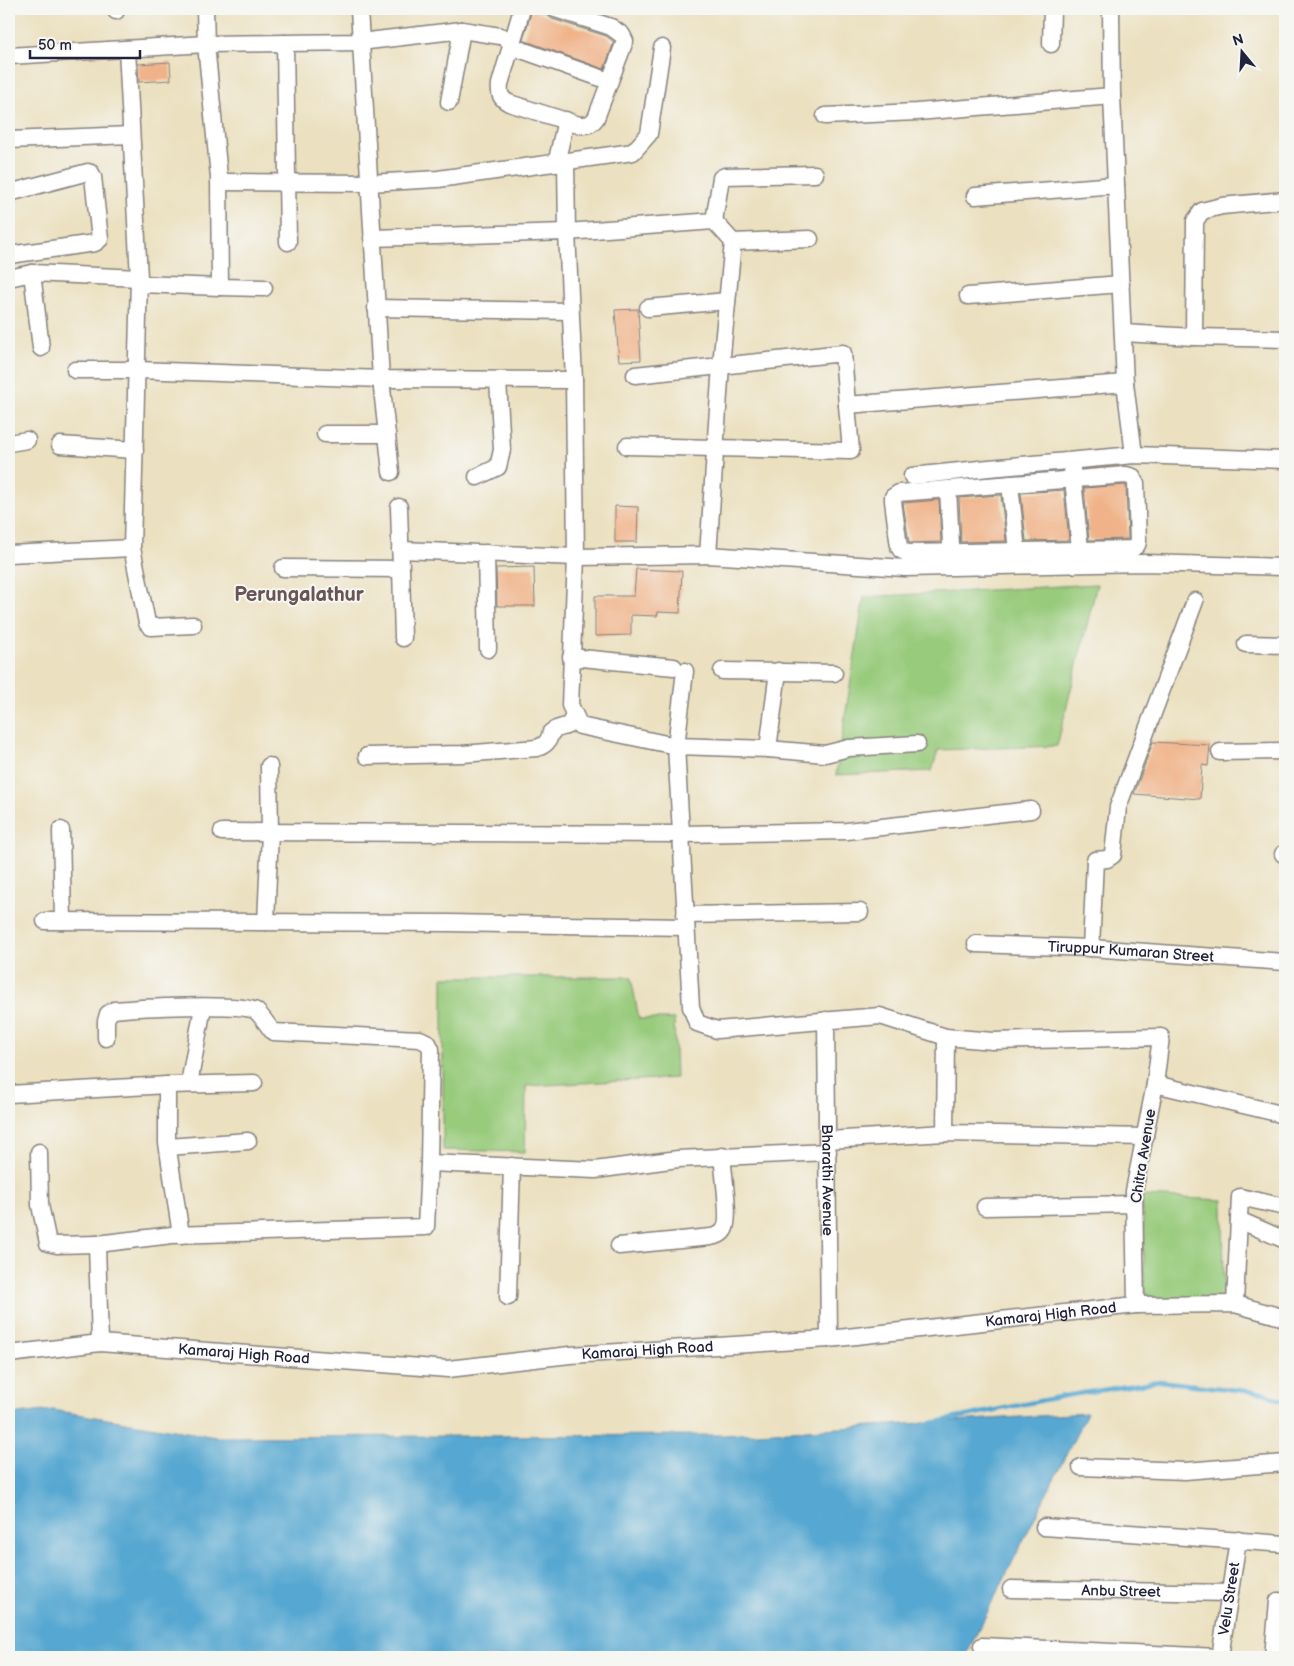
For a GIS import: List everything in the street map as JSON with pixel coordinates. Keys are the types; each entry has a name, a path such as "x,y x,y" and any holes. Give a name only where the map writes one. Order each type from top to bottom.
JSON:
{"street":[{"path":"205,9 206,44 220,182 220,287"},
{"path":"359,9 376,308 391,472"},
{"path":"522,9 500,84 499,93 502,99 509,103 587,126 593,122 624,41 622,35 611,27 555,9"},
{"path":"1051,44 1052,9"},
{"path":"1111,9 1112,96 1123,333 1126,383 1134,454"},
{"path":"449,102 462,30"},
{"path":"9,56 206,44 360,42 462,30 506,38 516,48 609,81"},
{"path":"285,43 288,242"},
{"path":"220,182 369,183 438,179 633,152 649,134 662,48"},
{"path":"127,49 139,281 132,548 147,623 150,627 193,625"},
{"path":"825,116 918,112 1112,96"},
{"path":"566,120 561,163 567,232 574,380 576,557 570,704 580,726 676,746 768,749 825,754 849,748 917,744"},
{"path":"9,140 131,135"},
{"path":"9,193 88,172 93,177 100,238 95,243 9,255"},
{"path":"714,221 721,178 725,176 815,174"},
{"path":"975,196 1116,185"},
{"path":"1194,337 1195,221 1202,211 1209,209 1285,200"},
{"path":"372,238 567,232 714,221"},
{"path":"708,556 721,365 733,242 714,221"},
{"path":"733,242 810,239"},
{"path":"32,273 41,348"},
{"path":"9,278 32,273 220,287 264,288"},
{"path":"968,296 1121,284"},
{"path":"648,308 728,301"},
{"path":"376,308 570,311"},
{"path":"1123,333 1285,339"},
{"path":"627,446 851,451 842,353 634,376"},
{"path":"75,370 137,370 381,379 574,380"},
{"path":"477,477 498,467 502,450 498,380"},
{"path":"847,406 1126,383"},
{"path":"325,434 387,434"},
{"path":"9,443 27,440"},
{"path":"60,444 135,450"},
{"path":"912,476 1134,454 1285,460"},
{"path":"1071,461 1081,557"},
{"path":"1126,475 1133,477 1136,484 1137,545 1128,550 1081,557 952,560 907,553 898,547 893,497 899,493 1074,480 1126,475"},
{"path":"1010,484 1017,551"},
{"path":"948,489 952,560"},
{"path":"399,507 403,638"},
{"path":"9,554 132,548"},
{"path":"400,550 576,557 708,556 905,568 1017,551 1145,562 1285,567"},
{"path":"486,553 488,649"},
{"path":"284,568 400,570"},
{"path":"1091,948 1095,860 1107,860 1113,855 1118,807 1195,601"},
{"path":"1246,644 1285,645"},
{"path":"571,658 680,669 676,746 691,1007 696,1022 716,1030 880,1016 946,1037 945,1133"},
{"path":"722,671 834,673"},
{"path":"768,749 778,671"},
{"path":"367,756 462,754 537,748 549,740 551,732 556,728 566,728 571,724 574,714"},
{"path":"1220,752 1285,751"},
{"path":"266,922 270,832 270,766"},
{"path":"222,832 681,834 847,832 1031,810"},
{"path":"61,830 63,921"},
{"path":"46,921 686,921 860,912"},
{"name":"Tiruppur Kumaran Street","path":"976,944 1091,948 1285,962"},
{"path":"39,1152 40,1205 48,1243 57,1245 97,1244 181,1235 426,1227 431,1056 428,1043 420,1039 273,1032 256,1011 242,1008 203,1007 114,1010 108,1014 106,1021 106,1038"},
{"path":"189,1084 203,1007"},
{"name":"Bharathi Avenue","path":"826,1020 829,1339"},
{"name":"Chitra Avenue","path":"946,1037 994,1041 1161,1037 1155,1084 1134,1191 1136,1305"},
{"path":"9,1094 166,1085 254,1083"},
{"path":"1155,1084 1285,1114"},
{"path":"166,1085 168,1147 181,1235"},
{"path":"429,1163 594,1170 678,1159 828,1146 945,1133 1145,1137"},
{"path":"168,1147 248,1141"},
{"path":"619,1246 711,1238 719,1235 726,1229 728,1217 722,1156"},
{"path":"508,1297 512,1166"},
{"path":"1235,1304 1240,1197 1285,1207"},
{"path":"985,1207 1134,1204"},
{"path":"1239,1220 1285,1240"},
{"path":"97,1244 100,1344"},
{"name":"Kamaraj High Road","path":"9,1354 100,1344 448,1369 570,1355 829,1339 1136,1305 1235,1304 1285,1318"},
{"path":"1082,1467 1185,1471 1285,1464"},
{"path":"1044,1527 1285,1544"},
{"name":"Velu Street","path":"1219,1657 1238,1540"},
{"name":"Anbu Street","path":"1011,1589 1230,1593"},
{"path":"1273,1657 1281,1602"},
{"path":"982,1646 1219,1657"}],"green space":[{"path":"1097,584 1057,746 938,750 932,771 836,775 864,597"},
{"path":"443,977 631,977 639,1019 674,1019 676,1078 526,1086 525,1152 443,1150"},
{"path":"1142,1196 1223,1200 1224,1299 1145,1301"}],"water":[{"path":"53,1410 216,1437 724,1435 1087,1413 966,1657 9,1657 9,1415"}],"building":[{"path":"532,10 547,15 552,19 606,36 614,42 604,69 523,40"},
{"path":"170,62 171,80 139,82 138,64"},
{"path":"638,309 641,360 619,361 615,310"},
{"path":"1126,485 1128,539 1089,540 1084,488"},
{"path":"1064,490 1069,540 1026,541 1021,493"},
{"path":"1001,495 1006,541 961,542 959,498"},
{"path":"939,500 941,542 909,543 903,503"},
{"path":"615,506 638,507 637,542 615,542"},
{"path":"534,567 535,606 497,606 496,568"},
{"path":"636,569 682,571 680,613 658,612 657,616 631,615 631,635 595,636 595,596 634,596"},
{"path":"1153,742 1210,745 1208,766 1202,765 1200,799 1134,794"}],"waterway":[{"path":"927,1424 1064,1396 1160,1381 1263,1393 1285,1401"}],"district":[{"name":"Perungalathur","path":"299,594"}]}
